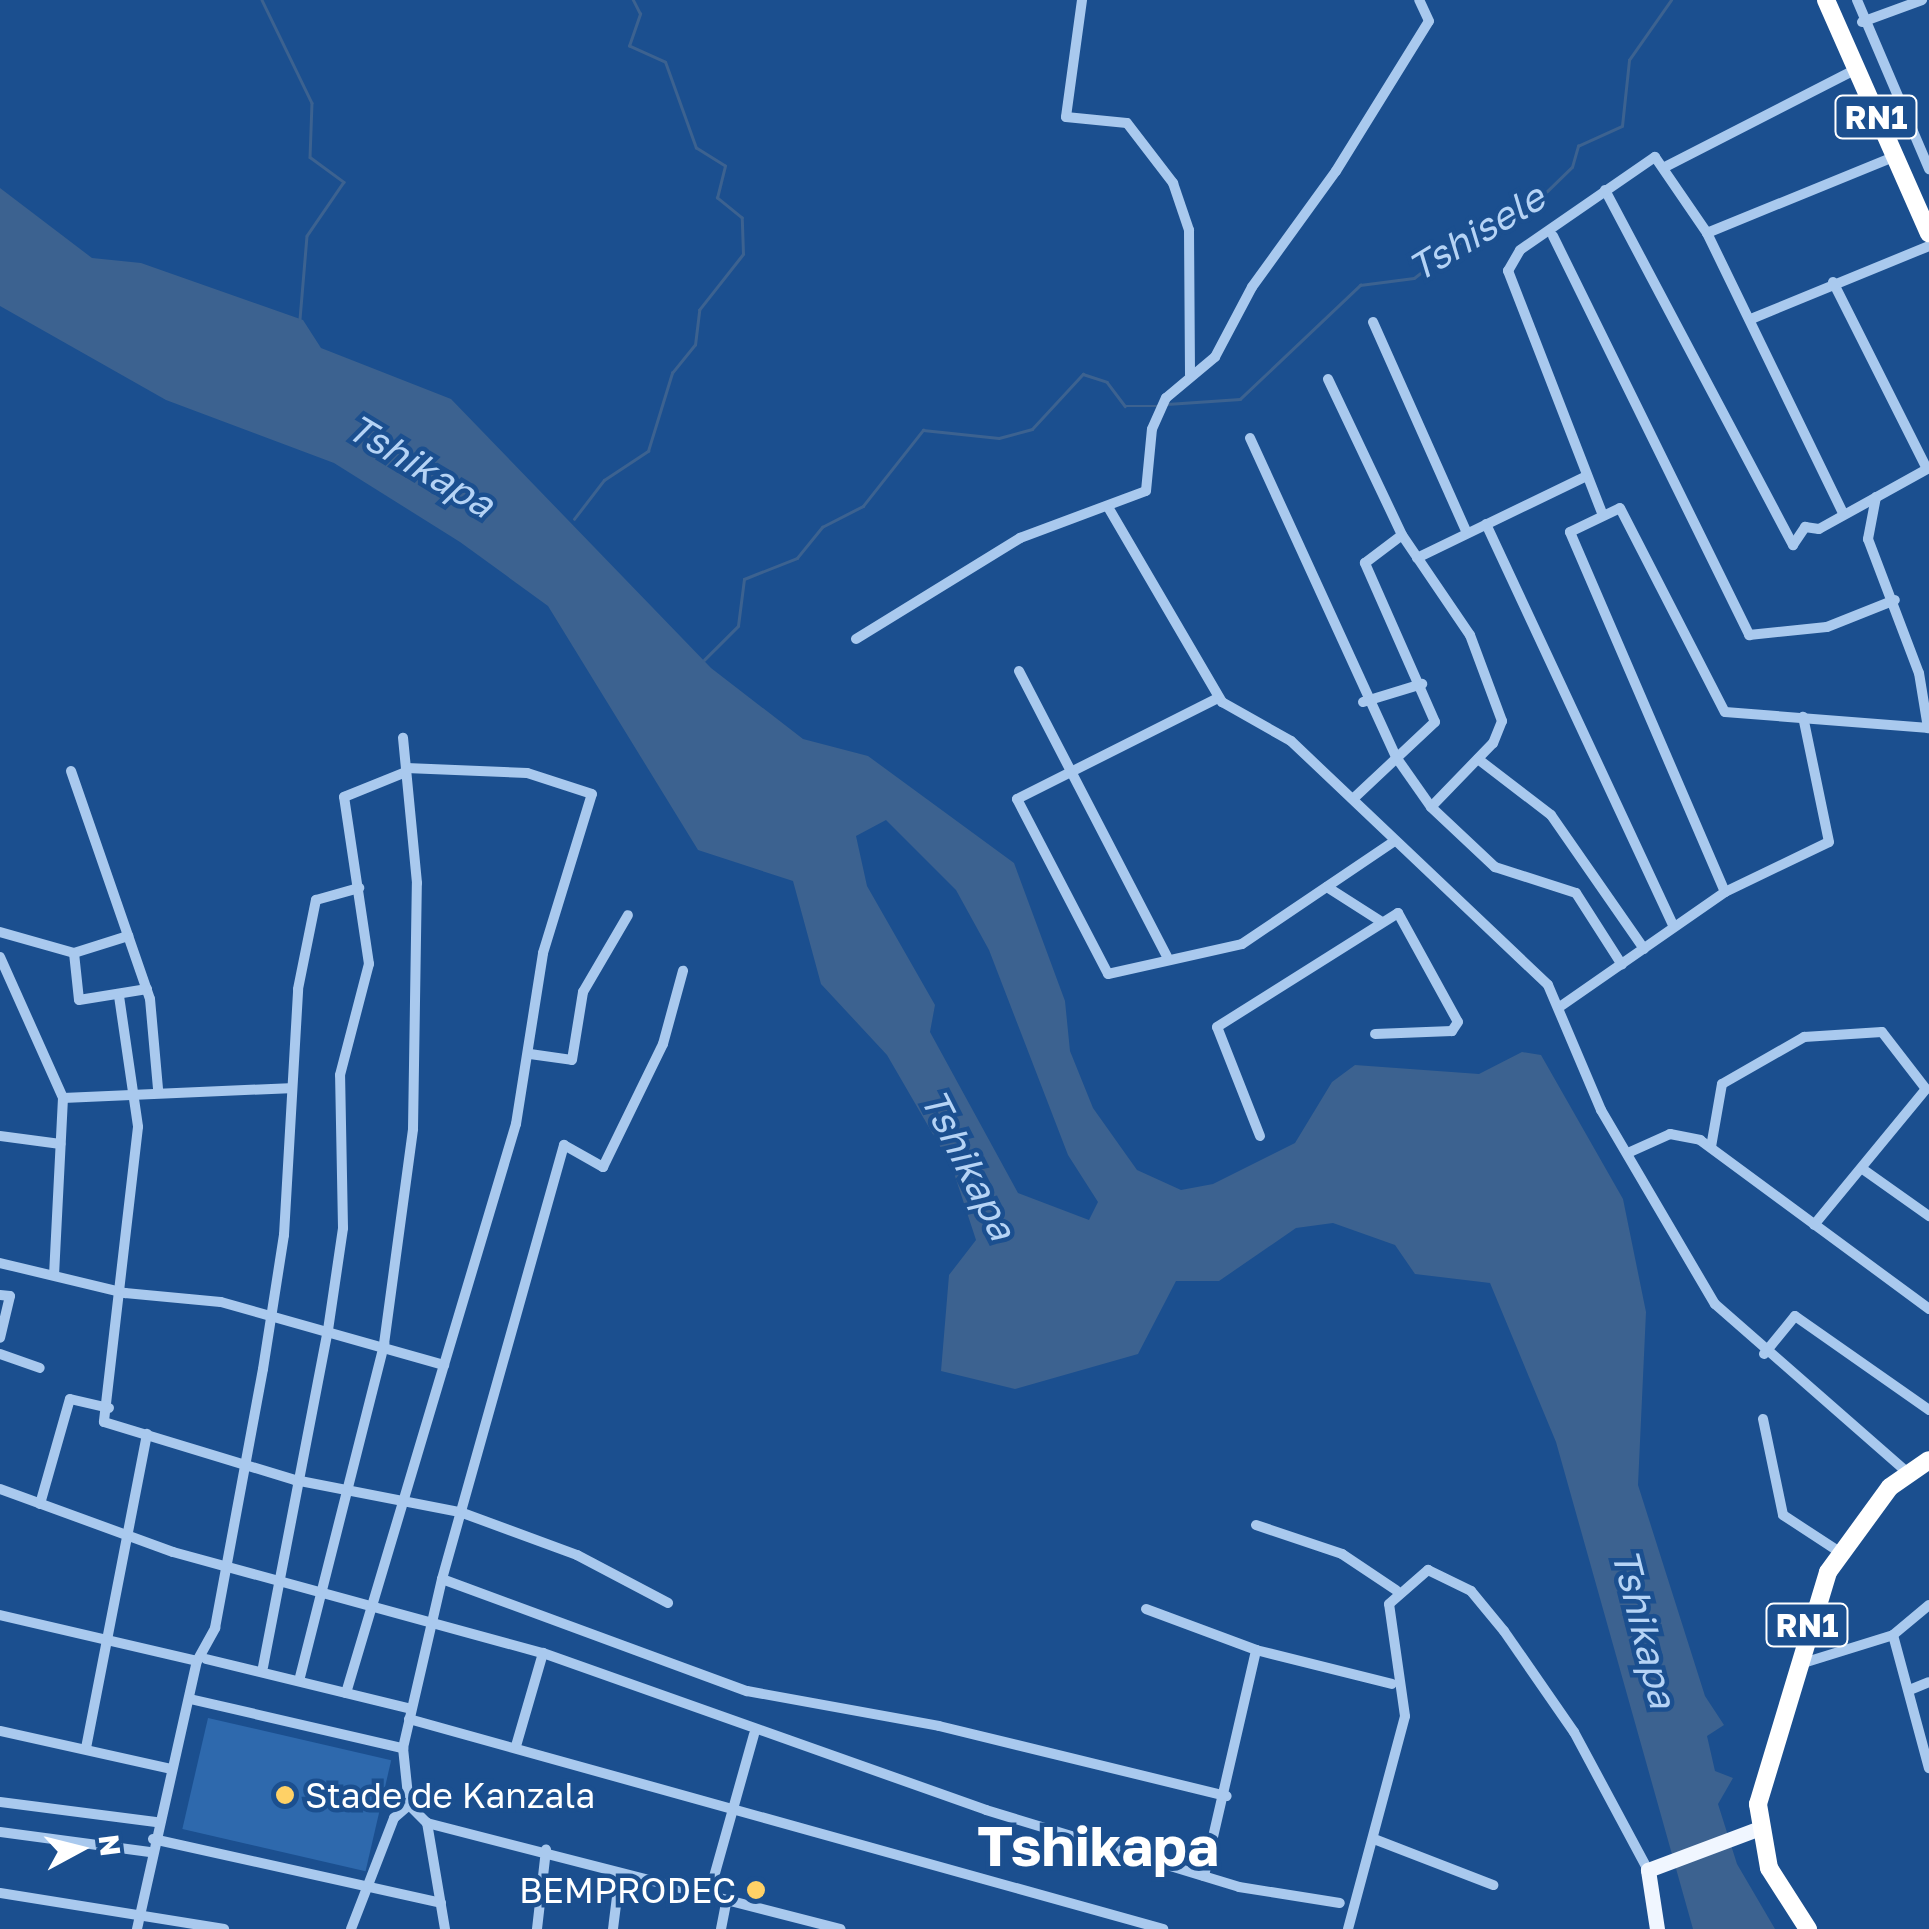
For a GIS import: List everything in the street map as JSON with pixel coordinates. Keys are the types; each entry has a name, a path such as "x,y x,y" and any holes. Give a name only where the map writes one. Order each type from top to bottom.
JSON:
{"highway":[{"name":"RN1","path":"1826,0 1851,72 1929,234"},
{"name":"RN1","path":"1749,1832 1800,1664 1813,1604 1841,1553 1907,1472 1929,1460"},
{"path":"1749,1832 1808,1929"}],"main road":[{"path":"1657,1929 1648,1870 1749,1832"}],"street":[{"path":"1082,0 1066,117 1127,123 1173,183 1189,230 1190,376"},
{"path":"856,639 1020,538 1108,507 1148,487 1159,412 1166,398 1215,357 1424,30 1430,16 1418,0"},
{"path":"1856,0 1862,22 1929,169"},
{"path":"1862,22 1925,0"},
{"path":"1666,167 1851,72"},
{"path":"1707,233 1894,157"},
{"path":"1602,513 1549,358 1508,271 1520,250 1553,236 1604,190 1650,158 1666,167 1707,233 1843,513"},
{"path":"1604,190 1793,545 1805,526 1843,513 1928,469 1834,282"},
{"path":"1553,236 1749,636 1827,627 1895,600"},
{"path":"1751,320 1834,282 1929,246"},
{"path":"1373,322 1467,533"},
{"path":"1328,379 1402,535 1470,635 1502,721 1478,759 1431,807"},
{"path":"1250,438 1363,702 1396,758 1431,807 1495,867 1576,893 1622,964"},
{"path":"1418,558 1587,476"},
{"path":"1725,892 1568,544 1602,513 1620,508 1718,706 1928,728 1895,600 1868,539 1876,497"},
{"path":"1108,507 1218,698 1291,741 1354,798 1393,842 1562,1006 1601,1110 1630,1152 1714,1304 1764,1354 1907,1472"},
{"path":"1486,524 1674,925"},
{"path":"1354,798 1436,722 1365,563 1402,535"},
{"path":"1019,671 1075,772 1167,956"},
{"path":"1363,702 1422,684"},
{"path":"1218,698 1018,802 1108,974 1137,973 1167,956 1242,944 1393,842"},
{"path":"1562,1006 1725,892 1832,837 1803,717"},
{"path":"299,1680 384,1344 420,1033 403,738"},
{"path":"1478,759 1552,815 1644,949"},
{"path":"263,1667 295,1480 328,1330 343,1228 340,1075 368,964 345,793 406,770 528,773 592,794 543,954 530,1054 407,1498 370,1602 346,1693"},
{"path":"71,771 146,989 158,1089"},
{"path":"1328,887 1382,922"},
{"path":"137,1929 156,1822 202,1660 245,1467 272,1316 289,1088 316,900 359,888"},
{"path":"1260,1136 1217,1027 1398,913 1458,1022 1452,1030 1376,1034"},
{"path":"530,1054 572,1060 583,992 628,915"},
{"path":"0,932 74,953 128,936"},
{"path":"74,953 79,1000 146,989"},
{"path":"0,957 63,1098 54,1274"},
{"path":"683,971 663,1044 602,1168 564,1146 460,1512 410,1714 403,1748 409,1805 427,1823 546,1850 726,1903 841,1929"},
{"path":"118,996 136,1092 125,1293 104,1422 295,1480 349,1492 407,1498 460,1512 577,1555 668,1603"},
{"path":"1712,1148 1722,1084 1804,1037 1882,1032 1926,1089 1864,1170 1814,1225"},
{"path":"63,1098 158,1089 289,1088"},
{"path":"1630,1152 1670,1134 1712,1148 1929,1309"},
{"path":"0,1136 60,1144"},
{"path":"1864,1170 1929,1216"},
{"path":"0,1264 125,1293 272,1316 384,1344 444,1365"},
{"path":"0,1295 10,1296 0,1338"},
{"path":"1764,1354 1794,1316 1929,1410"},
{"path":"0,1354 40,1368"},
{"path":"40,1504 70,1399 108,1408"},
{"path":"1764,1420 1784,1516 1841,1553"},
{"path":"86,1748 123,1536 147,1434"},
{"path":"0,1489 123,1536 325,1588 544,1653 754,1734 1204,1876 1340,1902"},
{"path":"1256,1525 1342,1554 1396,1590"},
{"path":"1348,1929 1405,1716 1389,1621 1396,1590 1428,1570 1471,1592 1574,1732 1648,1870"},
{"path":"442,1579 747,1692 939,1726 1227,1796"},
{"path":"1800,1664 1893,1635 1929,1605"},
{"path":"1146,1609 1256,1650 1392,1684"},
{"path":"0,1614 202,1660 263,1667 516,1746 736,1807 1013,1894 1164,1929"},
{"path":"1893,1635 1912,1689 1929,1768"},
{"path":"1204,1876 1227,1796 1256,1650"},
{"path":"516,1746 544,1653"},
{"path":"1912,1689 1929,1682"},
{"path":"190,1698 403,1748"},
{"path":"0,1731 172,1768"},
{"path":"708,1898 754,1734"},
{"path":"0,1802 156,1822"},
{"path":"352,1929 371,1892 394,1818 409,1805"},
{"path":"427,1823 445,1929"},
{"path":"0,1832 152,1846 441,1903"},
{"path":"1374,1840 1493,1885"},
{"path":"536,1929 546,1850"},
{"path":"613,1929 620,1873"},
{"path":"0,1893 224,1929"},
{"path":"721,1929 726,1903"}],"shaded area":[{"name":"Stade de Kanzala","path":"208,1718 391,1760 366,1871 182,1829"}],"water":[{"path":"0,188 92,258 141,263 303,320 321,348 451,399 711,668 803,739 868,756 1014,863 1065,1001 1070,1051 1093,1108 1137,1170 1181,1190 1213,1184 1295,1143 1332,1082 1355,1065 1479,1074 1522,1052 1541,1055 1623,1199 1646,1312 1638,1485 1705,1696 1724,1725 1707,1736 1715,1771 1733,1778 1718,1804 1737,1864 1775,1929 1693,1929 1556,1442 1490,1283 1415,1274 1395,1245 1333,1223 1296,1228 1219,1281 1176,1281 1138,1354 1015,1389 941,1371 949,1275 976,1240 952,1167 887,1055 821,984 793,881 698,850 548,606 460,542 334,463 166,400 0,306","holes":["886,820 956,890 989,950 1068,1155 1098,1202 1089,1220 1018,1193 930,1032 935,1005 867,886 856,836"]}],"waterway":[{"path":"262,0 312,103 310,157 344,182 307,236 300,319"},
{"path":"574,519 604,480 648,451 672,373 695,345 699,310 743,254 742,218 717,198 725,166 696,148 665,62 629,46 640,14 633,0"},
{"name":"Tshisele","path":"1167,404 1240,399 1360,285 1414,278 1503,210 1533,205 1572,167 1578,146 1622,126 1629,60 1671,0"},
{"name":"Tshisele","path":"704,660 738,626 744,579 797,558 822,527 863,506 923,430 999,438 1032,429 1083,374 1107,382 1125,406 1159,406"}],"place":[{"name":"Stade de Kanzala","path":"285,1795"},
{"name":"BEMPRODEC","path":"756,1890"}],"district":[{"name":"Tshikapa","path":"1098,1846"}]}
